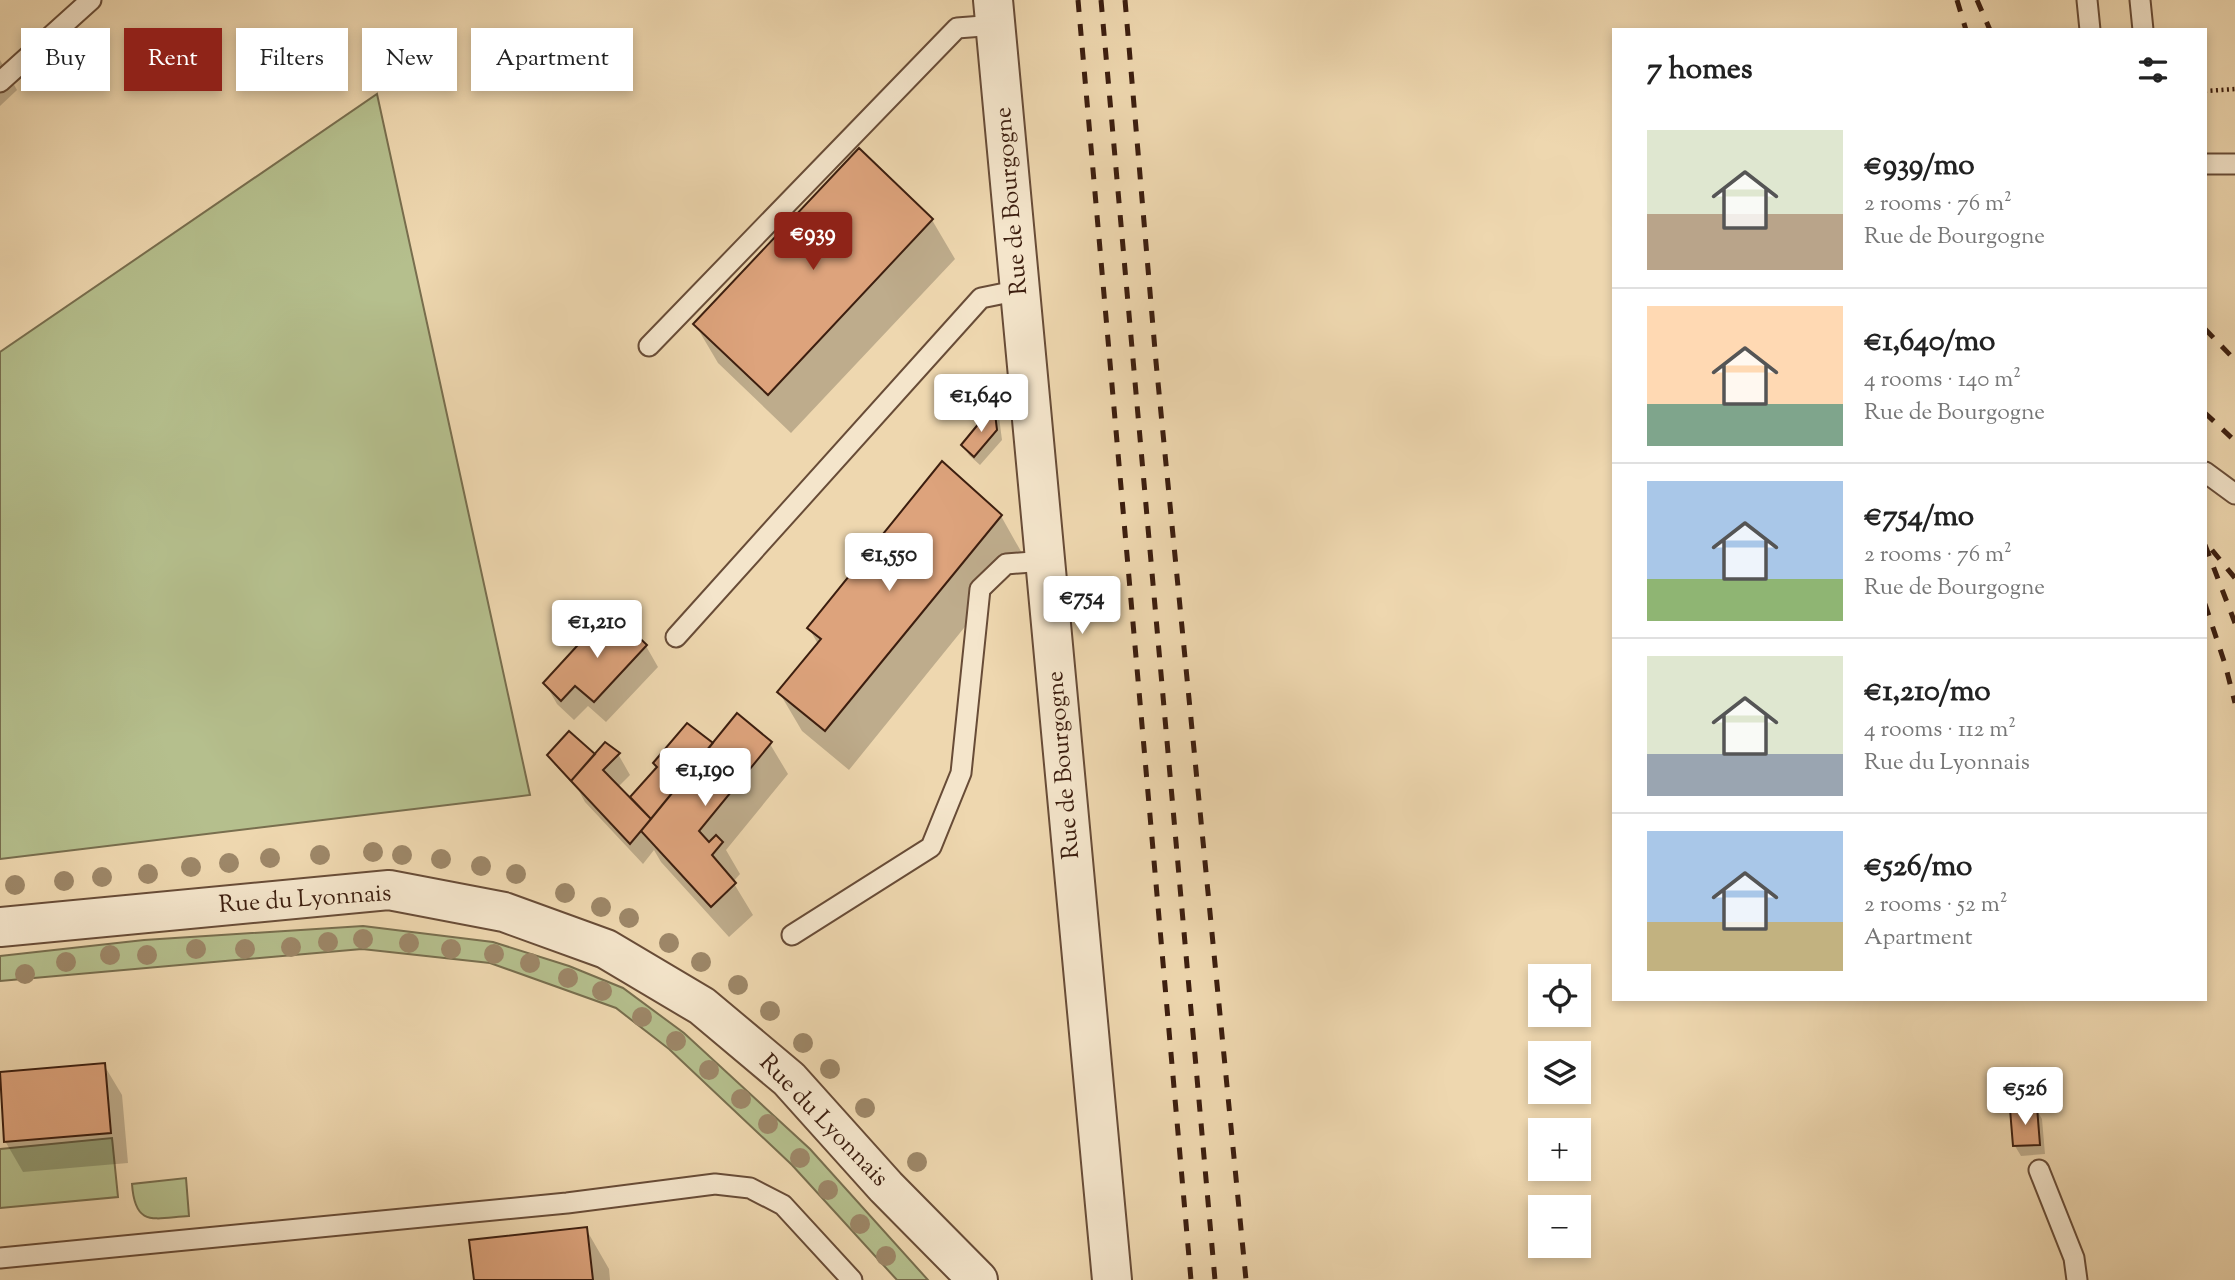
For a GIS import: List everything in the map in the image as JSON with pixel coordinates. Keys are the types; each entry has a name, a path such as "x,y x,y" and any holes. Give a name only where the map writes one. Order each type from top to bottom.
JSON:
{"street":[{"name":"Rue de Bourgogne","path":"994,12 1112,1280"},
{"name":"Rue du Lyonnais","path":"0,927 389,890 504,912 606,949 702,1006 789,1079 886,1186 978,1280"}],"lane":[{"path":"0,82 91,0"},
{"path":"2087,0 2090,28"},
{"path":"2140,0 2143,28"},
{"path":"649,345 957,28 994,12"},
{"path":"2207,164 2235,164"},
{"path":"676,638 981,298 1020,290"},
{"path":"2207,473 2235,494"},
{"path":"792,936 931,847 961,773 980,589 1006,564 1045,561"},
{"path":"2039,1170 2074,1258 2077,1280"},
{"path":"0,1258 567,1203 715,1184 750,1188 783,1205 852,1280"}],"path":[{"path":"2207,91 2235,89"}],"green space":[{"path":"377,94 530,795 0,859 0,352"},
{"path":"363,926 493,942 569,966 623,988 684,1033 810,1149 928,1280 897,1280 792,1165 669,1049 616,1008 490,963 362,949 0,981 0,956 144,940"},
{"path":"112,1138 118,1197 0,1208 0,1149"},
{"path":"186,1178 189,1216 148,1217 137,1208 132,1184"}],"building":[{"path":"859,148 933,219 768,395 693,324"},
{"path":"994,405 997,430 974,457 961,445"},
{"path":"942,461 1002,515 825,731 777,692 821,639 807,628"},
{"path":"610,610 647,645 594,702 575,686 561,701 543,683"},
{"path":"737,713 772,742 699,831 709,842 716,835 723,842 712,855 736,883 711,907 641,831"},
{"path":"687,723 713,743 651,819 630,797 657,767 653,763"},
{"path":"569,731 595,754 571,781 547,755"},
{"path":"605,742 620,753 603,770 651,819 630,844 571,781"},
{"path":"105,1063 111,1133 4,1142 0,1072"},
{"path":"2037,1107 2040,1145 2013,1146 2010,1109"},
{"path":"587,1227 593,1280 474,1280 469,1240"}],"railway":[{"path":"1078,0 1191,1280"},
{"path":"1101,0 1215,1280"},
{"path":"1125,0 1156,362 1246,1280"},
{"path":"1957,0 1965,28"},
{"path":"1977,0 1989,28"},
{"path":"2207,331 2235,360"},
{"path":"2207,415 2235,441"},
{"path":"2207,550 2235,623"},
{"path":"2212,550 2235,578"},
{"path":"2207,610 2235,703"}]}
